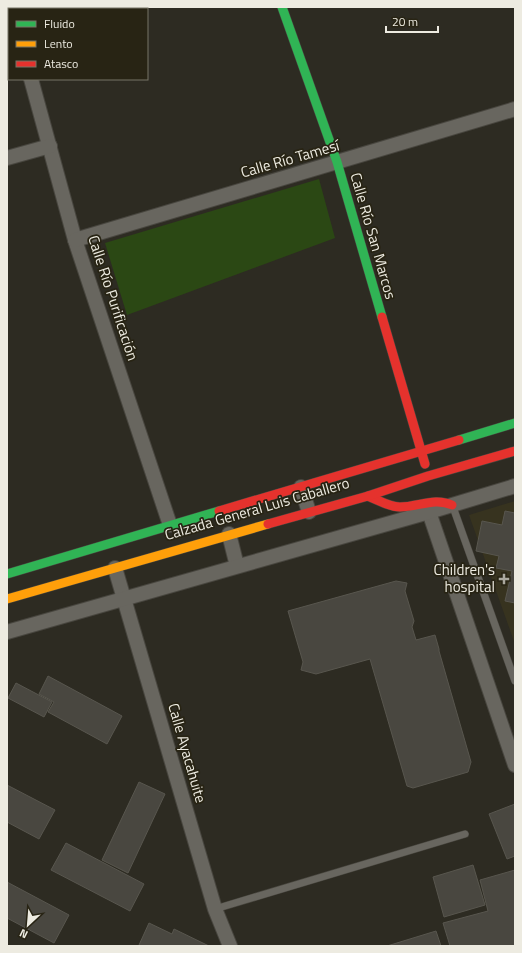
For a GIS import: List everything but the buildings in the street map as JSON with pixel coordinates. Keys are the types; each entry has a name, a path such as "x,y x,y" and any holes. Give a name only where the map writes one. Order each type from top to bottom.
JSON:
{"street":[{"name":"Calle Río San Marcos","path":"282,7 337,162 428,476"},
{"name":"Calle Río Purificación","path":"31,80 75,240 170,526"},
{"name":"Calle Río Tamesí","path":"75,240 515,110"},
{"path":"7,158 50,146"},
{"path":"7,574 515,423"},
{"name":"Calzada General Luis Caballero","path":"7,599 229,534 368,496 428,476 515,451"},
{"path":"7,632 429,512 515,486"},
{"path":"301,487 309,512"},
{"path":"368,496 399,507 441,501 452,504"},
{"path":"429,512 515,765"},
{"path":"229,534 237,566"},
{"name":"Calle Ayacahuite","path":"115,568 215,909 230,946"}],"lane":[{"path":"452,504 515,681"},
{"path":"215,909 465,834"}],"shaded area":[{"name":"Children's hospital","path":"515,501 515,644 469,515"}],"green space":[{"path":"319,179 335,238 127,315 105,243"}],"traffic: fast":[{"path":"282,7 337,162 382,317"},
{"path":"459,440 515,423"},
{"path":"7,574 219,511"}],"traffic: slow":[{"path":"7,599 268,524"}],"traffic: jam":[{"path":"382,317 425,464"},
{"path":"219,511 459,440"},
{"path":"268,524 368,496 428,476 515,451"},
{"path":"368,496 396,507 407,507 433,502 452,505"}],"place":[{"name":"Children's hospital","path":"504,579"}]}
